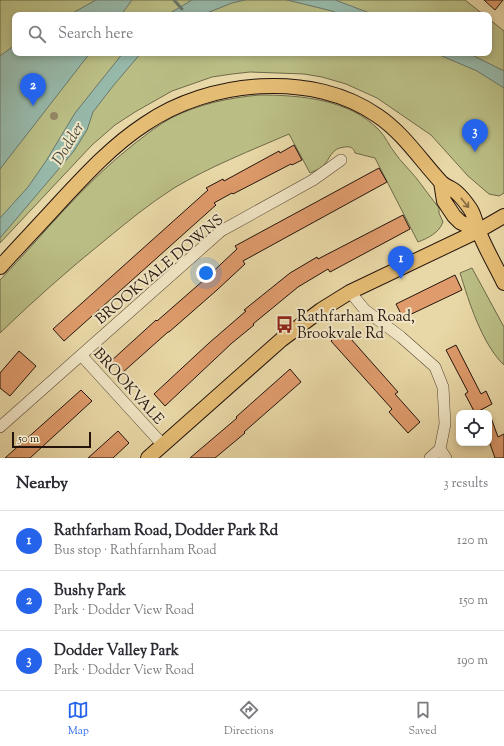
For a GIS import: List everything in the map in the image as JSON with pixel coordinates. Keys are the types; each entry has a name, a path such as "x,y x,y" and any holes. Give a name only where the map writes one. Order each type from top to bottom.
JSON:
{"main road":[{"path":"0,267 89,171 133,132 158,115 187,101 229,89 260,86 303,88 335,95 356,102 378,115 441,182 444,201 454,216 460,222 478,231 504,283"},
{"path":"148,458 281,340 322,310 350,292 478,231 504,216"}],"street":[{"name":"BROOKVALE DOWNS","path":"81,355 221,231 313,180 341,160"},
{"path":"350,292 365,310 401,337 435,367 443,387 445,424 443,453 430,458"},
{"name":"BROOKVALE","path":"0,427 81,355 163,446"}],"green space":[{"path":"0,0 465,0 480,12 12,12 12,56 492,56 492,21 504,31 504,193 499,196 489,194 468,176 431,135 377,98 346,84 322,77 304,74 250,72 212,77 172,91 115,125 92,145 0,243"},
{"path":"259,95 291,96 323,101 339,105 353,111 367,120 379,130 397,156 439,208 439,213 443,222 439,229 429,237 418,242 375,158 355,153 350,147 340,148 336,149 322,167 310,173 289,134 187,180 165,194 77,263 0,333 0,280 98,175 134,144 171,118 214,102"},
{"path":"472,268 504,327 504,365 489,346 477,322 460,273"}],"water":[{"path":"96,0 132,0 123,12 74,12"},
{"path":"192,0 245,0 232,3 210,12 172,12"},
{"path":"287,0 335,0 367,12 332,11"},
{"path":"12,47 12,56 88,56 0,169 0,56"},
{"name":"Dodder","path":"121,56 138,56 93,112 87,130 74,151 0,238 0,218 28,187 46,161 75,113"},
{"path":"442,56 474,56 504,71 504,88 477,71"}],"building":[{"path":"484,0 503,0 495,10"},
{"path":"294,145 302,160 292,165 291,164 214,203 216,205 64,341 53,329 208,190 206,188 223,179 224,181 279,151 280,153"},
{"path":"379,168 387,182 243,261 245,264 217,290 122,373 111,361 156,320 157,321 205,279 237,249 235,246"},
{"path":"403,215 410,229 330,272 328,269 298,287 253,324 254,325 232,343 165,406 154,394 246,311 244,310 290,273 317,257 318,259"},
{"path":"455,275 462,290 403,318 396,304"},
{"path":"343,330 398,392 395,394 420,422 408,433 389,412 392,409 331,341"},
{"path":"456,345 481,394 486,391 492,404 481,410 473,410 465,394 468,392 446,350"},
{"path":"19,351 36,366 10,396 0,388 0,373"},
{"path":"290,369 301,382 244,432 245,433 215,458 190,458 237,418 236,417"},
{"path":"81,390 92,401 30,458 5,458"},
{"path":"492,420 498,437 504,434 504,458 495,458 491,446 492,446"},
{"path":"118,431 129,443 113,458 88,458"}],"waterway":[{"path":"174,0 182,9"}],"place":[{"name":"Bushy Park","path":"33,106"},
{"name":"Dodder Valley Park","path":"475,152"},
{"name":"Rathfarham Road, Dodder Park Rd","path":"401,279"},
{"name":"Rathfarham Road, Brookvale Rd","path":"284,325"}]}
